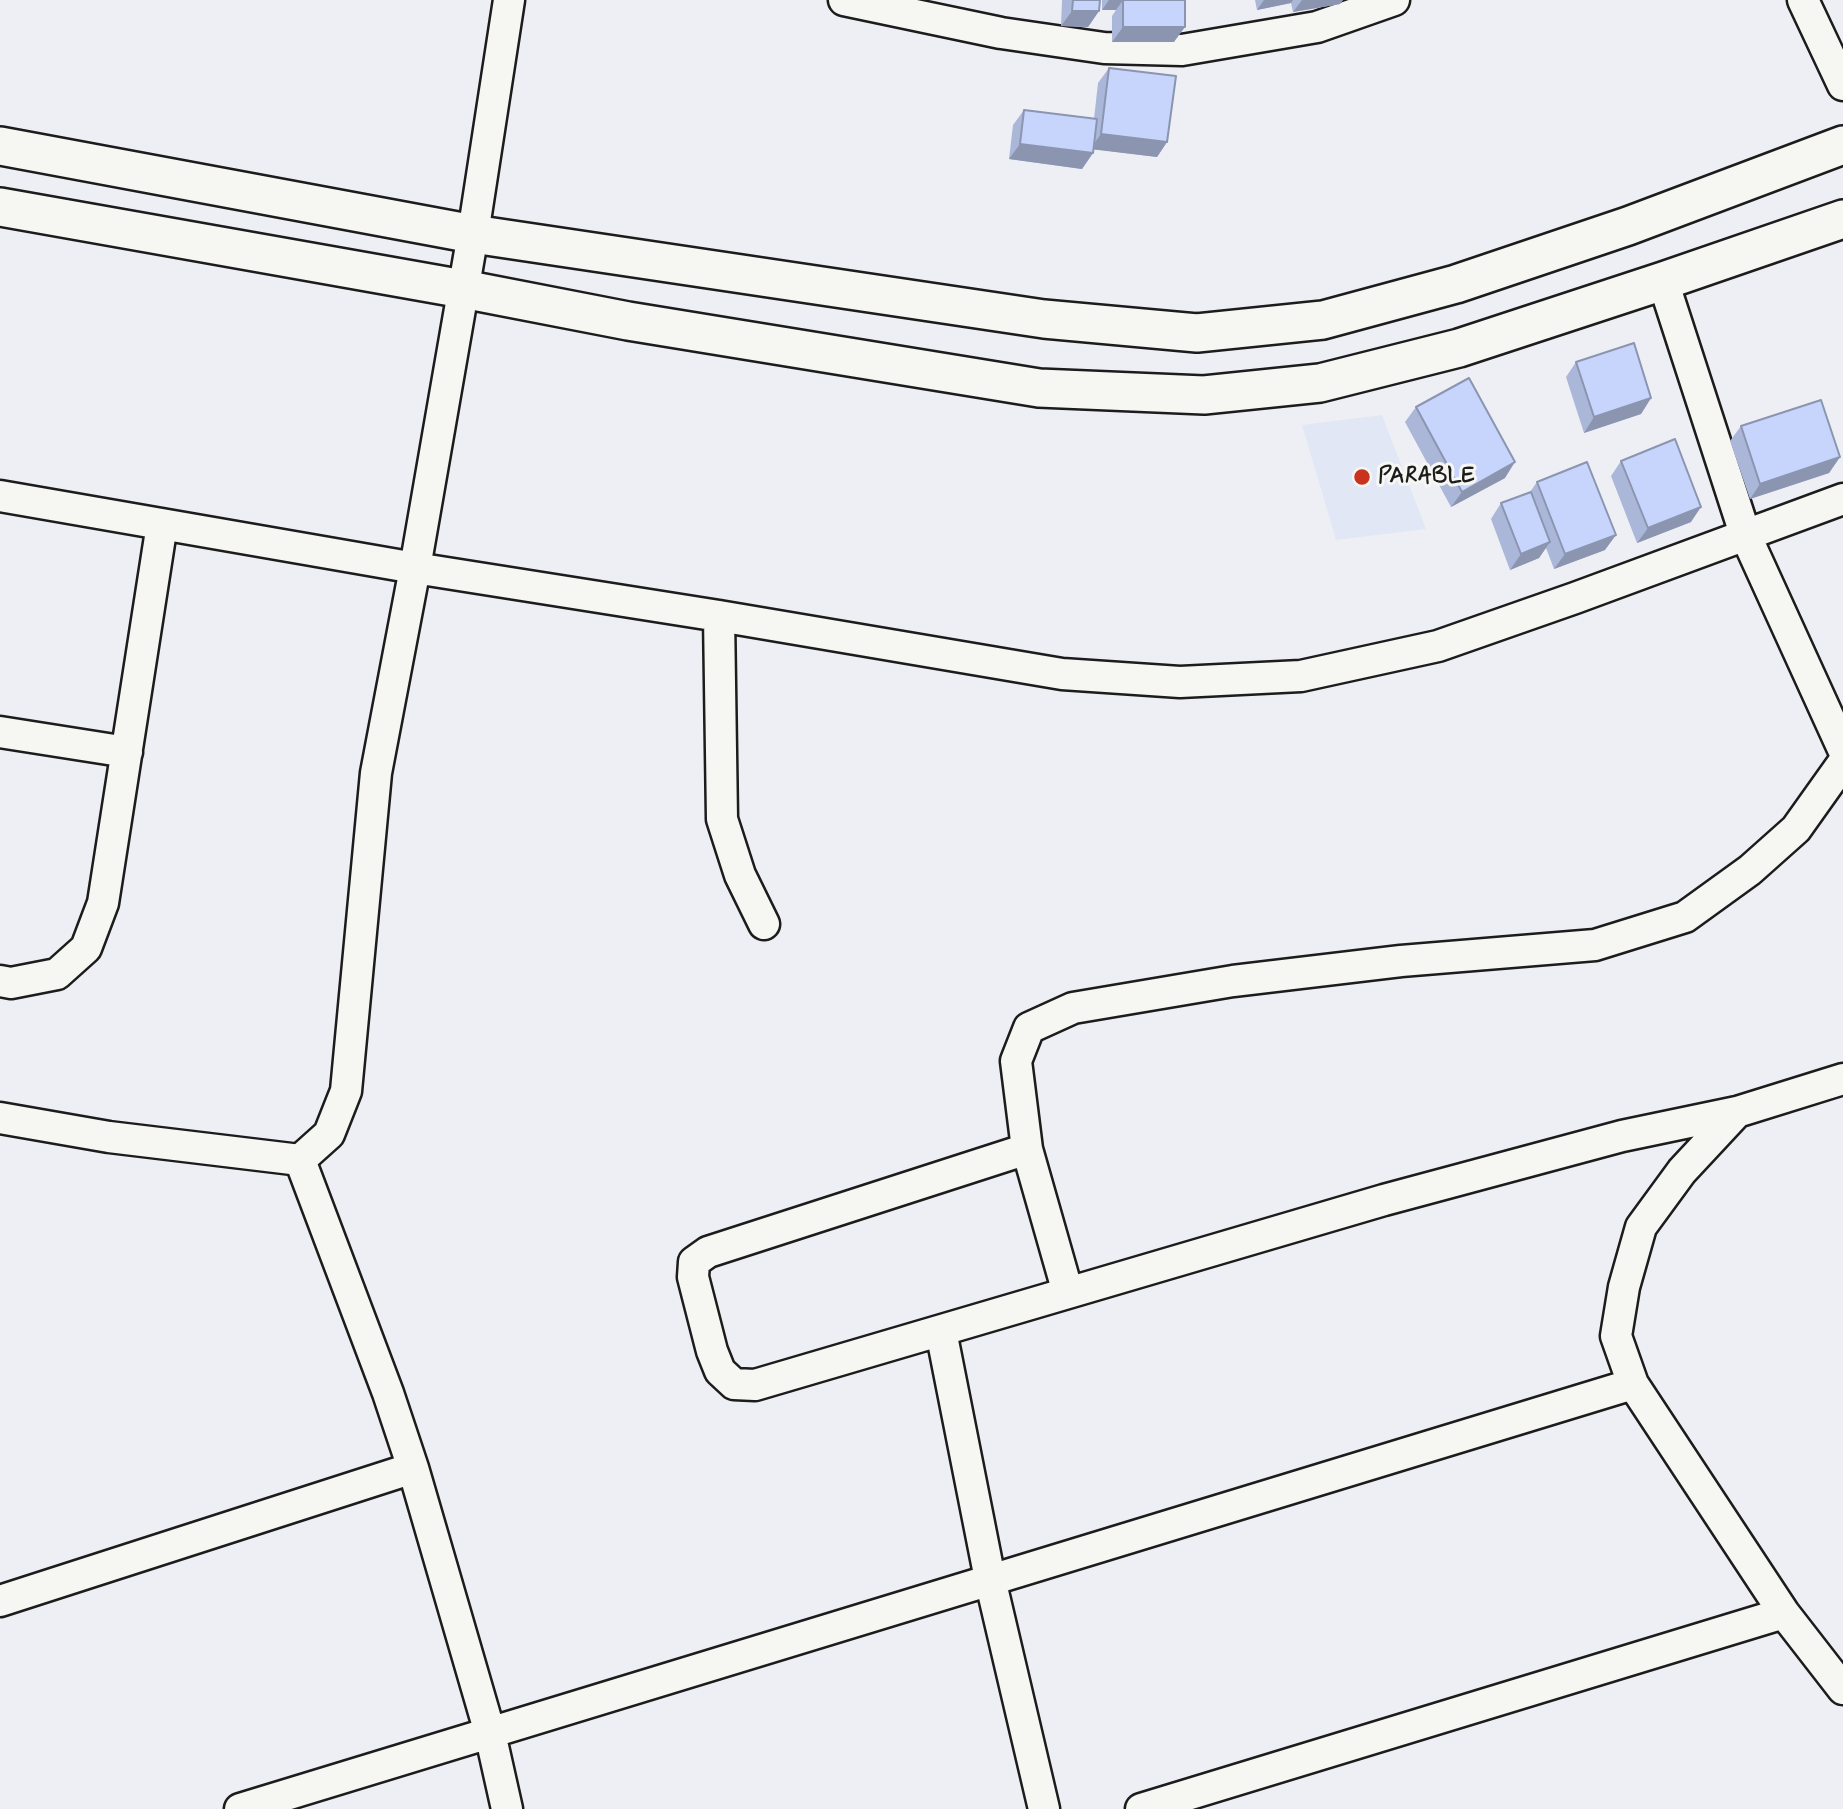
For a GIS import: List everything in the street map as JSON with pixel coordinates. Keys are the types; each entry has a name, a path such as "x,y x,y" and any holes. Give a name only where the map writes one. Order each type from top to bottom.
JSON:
{"street":[{"path":"0,1118 109,1137 300,1160 329,1134 346,1091 376,774 473,234 509,0"},
{"path":"844,0 1001,33 1065,43 1104,48 1182,50 1317,27 1394,0"},
{"path":"1803,0 1843,85"},
{"path":"0,146 473,234 1044,319 1197,333 1323,320 1456,284 1628,226 1843,145"},
{"path":"0,207 628,321 1039,388 1204,396 1332,380 1458,348 1843,219"},
{"path":"1663,281 1745,534 1843,749"},
{"path":"0,496 415,568 1062,674 1180,682 1301,677 1438,646 1843,499"},
{"path":"0,981 11,983 57,974 86,947 103,903 162,524"},
{"path":"719,616 722,818 740,876 764,924"},
{"path":"0,732 127,752"},
{"path":"1068,1293 1027,1149 1016,1061 1029,1028 1073,1008 1233,981 1401,961 1595,945 1685,917 1750,870 1796,829 1843,763"},
{"path":"1027,1149 708,1252 694,1262 693,1277 712,1351 720,1371 734,1384 755,1385 1397,1197 1622,1136 1840,1088"},
{"path":"1737,1112 1682,1171 1641,1227 1624,1287 1616,1336 1633,1384 1784,1613 1843,1689"},
{"path":"300,1160 388,1393 413,1468 490,1733 507,1809"},
{"path":"941,1331 990,1579 1044,1809"},
{"path":"240,1809 1633,1384"},
{"path":"0,1601 413,1468"},
{"path":"1141,1809 1784,1613"}],"shaded area":[{"name":"PARABLE","path":"1382,415 1426,529 1336,540 1302,425"}],"building":[{"path":"1073,0 1100,0 1099,11 1072,11"},
{"path":"1123,0 1185,0 1185,27 1123,27"},
{"path":"1109,68 1176,76 1167,142 1101,134"},
{"path":"1024,110 1097,119 1093,153 1020,144"},
{"path":"1634,343 1651,398 1594,417 1576,362"},
{"path":"1469,378 1515,462 1462,492 1416,407"},
{"path":"1821,400 1840,457 1760,484 1741,426"},
{"path":"1675,439 1701,507 1648,528 1621,461"},
{"path":"1587,462 1616,535 1565,554 1537,482"},
{"path":"1531,492 1550,542 1521,554 1501,503"}],"place":[{"name":"PARABLE","path":"1362,477"}]}
